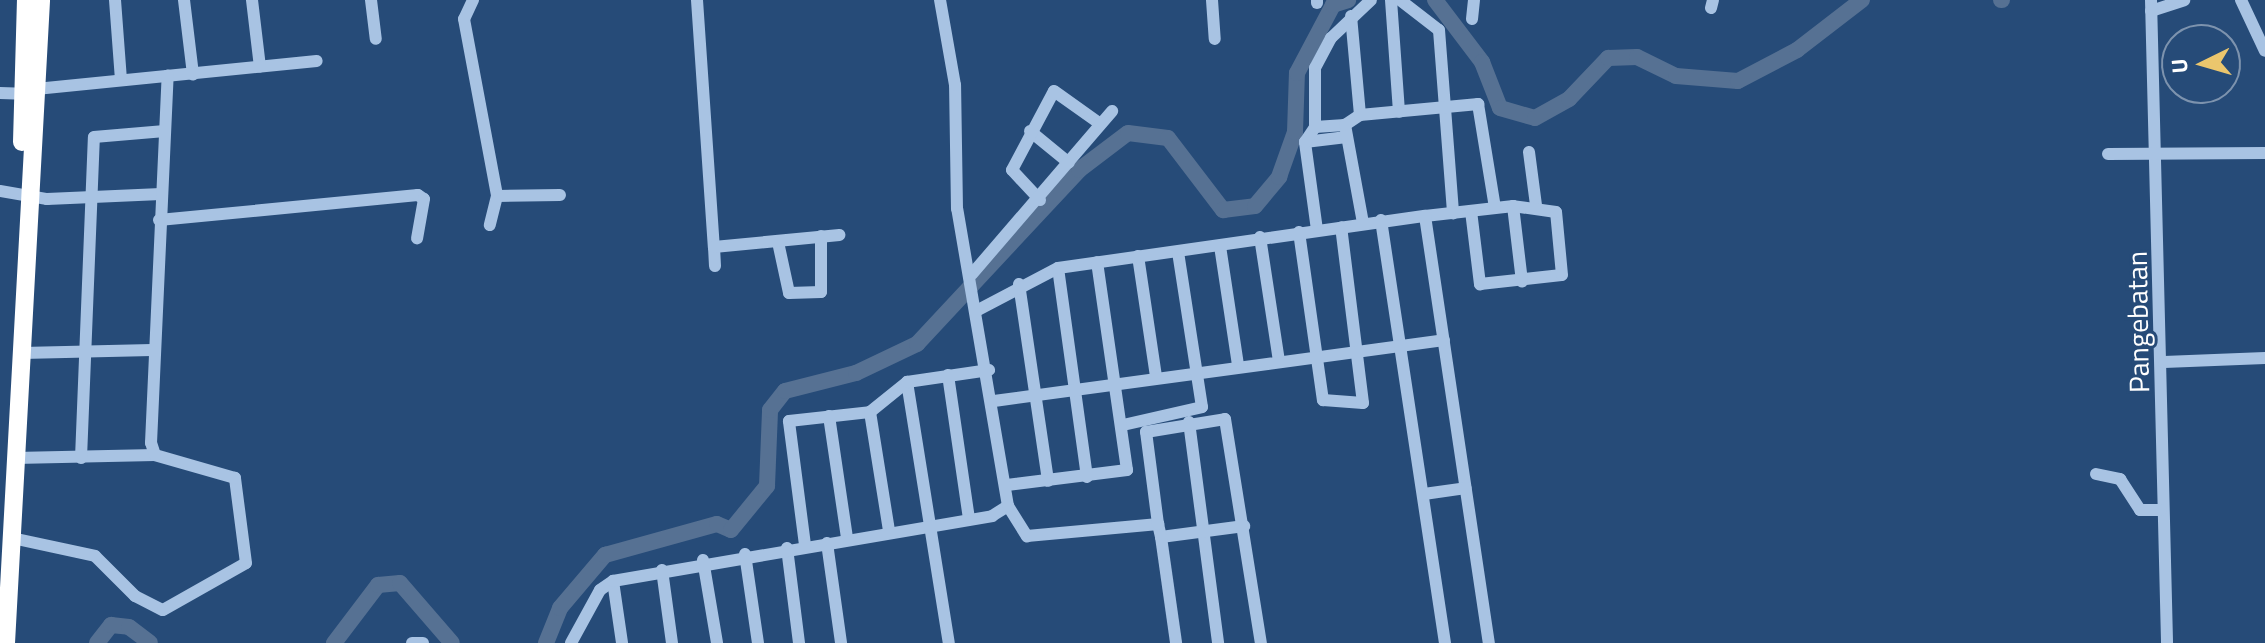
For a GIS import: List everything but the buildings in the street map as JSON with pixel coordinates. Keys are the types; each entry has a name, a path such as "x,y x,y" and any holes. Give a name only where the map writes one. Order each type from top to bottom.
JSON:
{"highway":[{"path":"6,643 22,353 30,15 41,0"},
{"path":"0,564 26,198"}],"street":[{"path":"115,0 121,80"},
{"path":"184,0 193,74"},
{"path":"252,0 260,67"},
{"path":"371,0 376,39"},
{"path":"473,0 464,19 497,196 490,225"},
{"path":"697,0 715,266"},
{"path":"940,0 954,75 956,203 989,370 1008,506 1027,536 1158,524"},
{"path":"1212,0 1215,39"},
{"path":"1317,230 1305,142 1315,127 1315,68 1351,16 1371,0"},
{"path":"1391,0 1399,112"},
{"path":"1400,0 1439,30 1453,213"},
{"path":"1472,19 1474,0"},
{"path":"2151,6 2184,0"},
{"path":"2241,0 2265,51"},
{"name":"Pangebatan","path":"2151,6 2159,152 2164,362 2161,514 2167,643"},
{"path":"1351,16 1360,115"},
{"path":"0,93 317,61"},
{"path":"155,455 152,350 168,75"},
{"path":"1040,200 1012,174 1030,131 1059,88 1099,123"},
{"path":"1305,142 1346,131 1360,115 1445,106 1483,109 1495,208"},
{"path":"972,276 1040,200 1099,123 1112,111"},
{"path":"1315,127 1346,131"},
{"path":"81,458 95,134 165,131"},
{"path":"1030,131 1069,163"},
{"path":"1346,131 1363,223"},
{"path":"1529,152 1536,205"},
{"path":"2108,154 2265,153"},
{"path":"0,191 26,198 161,194"},
{"path":"159,220 418,195 424,199 417,238"},
{"path":"497,196 560,195"},
{"path":"978,306 1058,268 1381,220 1513,206 1536,205 1556,212 1564,268 1522,281 1480,284 1471,211"},
{"path":"1513,206 1522,281"},
{"path":"1425,216 1489,643"},
{"path":"1381,220 1445,643"},
{"path":"1299,232 1324,403 1363,403 1360,350 1341,227"},
{"path":"714,247 839,235"},
{"path":"778,242 789,293 821,292 821,236"},
{"path":"1260,237 1279,361"},
{"path":"1220,246 1238,365"},
{"path":"1123,425 1200,410 1198,369 1178,252"},
{"path":"1138,256 1156,376"},
{"path":"1007,485 1125,472 1123,425 1097,262"},
{"path":"1058,268 1087,477"},
{"path":"1019,284 1048,481"},
{"path":"994,401 1198,369 1444,340"},
{"path":"22,353 152,350"},
{"path":"2164,362 2265,358"},
{"path":"805,545 787,423 870,412 907,382 989,370"},
{"path":"948,375 969,519"},
{"path":"907,382 949,643"},
{"path":"870,412 889,531"},
{"path":"829,416 847,538"},
{"path":"1189,422 1218,643"},
{"path":"1176,643 1146,432 1189,422 1227,422 1261,643"},
{"path":"12,538 95,556 135,596 175,609 201,583 246,563 239,487 231,475 155,455 15,458"},
{"path":"2096,474 2120,479 2140,510 2161,514"},
{"path":"1424,494 1466,488"},
{"path":"571,643 613,581 703,560 969,519 1008,506"},
{"path":"1161,537 1244,526"},
{"path":"827,543 841,643"},
{"path":"787,548 799,643"},
{"path":"745,554 758,643"},
{"path":"703,560 717,643"},
{"path":"658,571 664,643"},
{"path":"658,571 672,643"},
{"path":"613,581 622,643"},
{"path":"580,628 582,643"},
{"path":"412,643 422,643"}],"waterway":[{"path":"546,643 560,608 605,555 717,524 731,530 767,486 770,410 785,391 856,373 917,344 1079,170 1128,133 1168,138 1223,210 1255,206 1279,177 1295,132 1297,73 1333,5 1348,0"},
{"path":"1435,0 1482,62 1500,108 1535,118 1569,99 1608,58 1637,57 1676,76 1738,81 1797,50 1862,0"},
{"path":"334,643 378,585 400,583 452,643"},
{"path":"97,643 111,625 129,627 150,643"}]}
